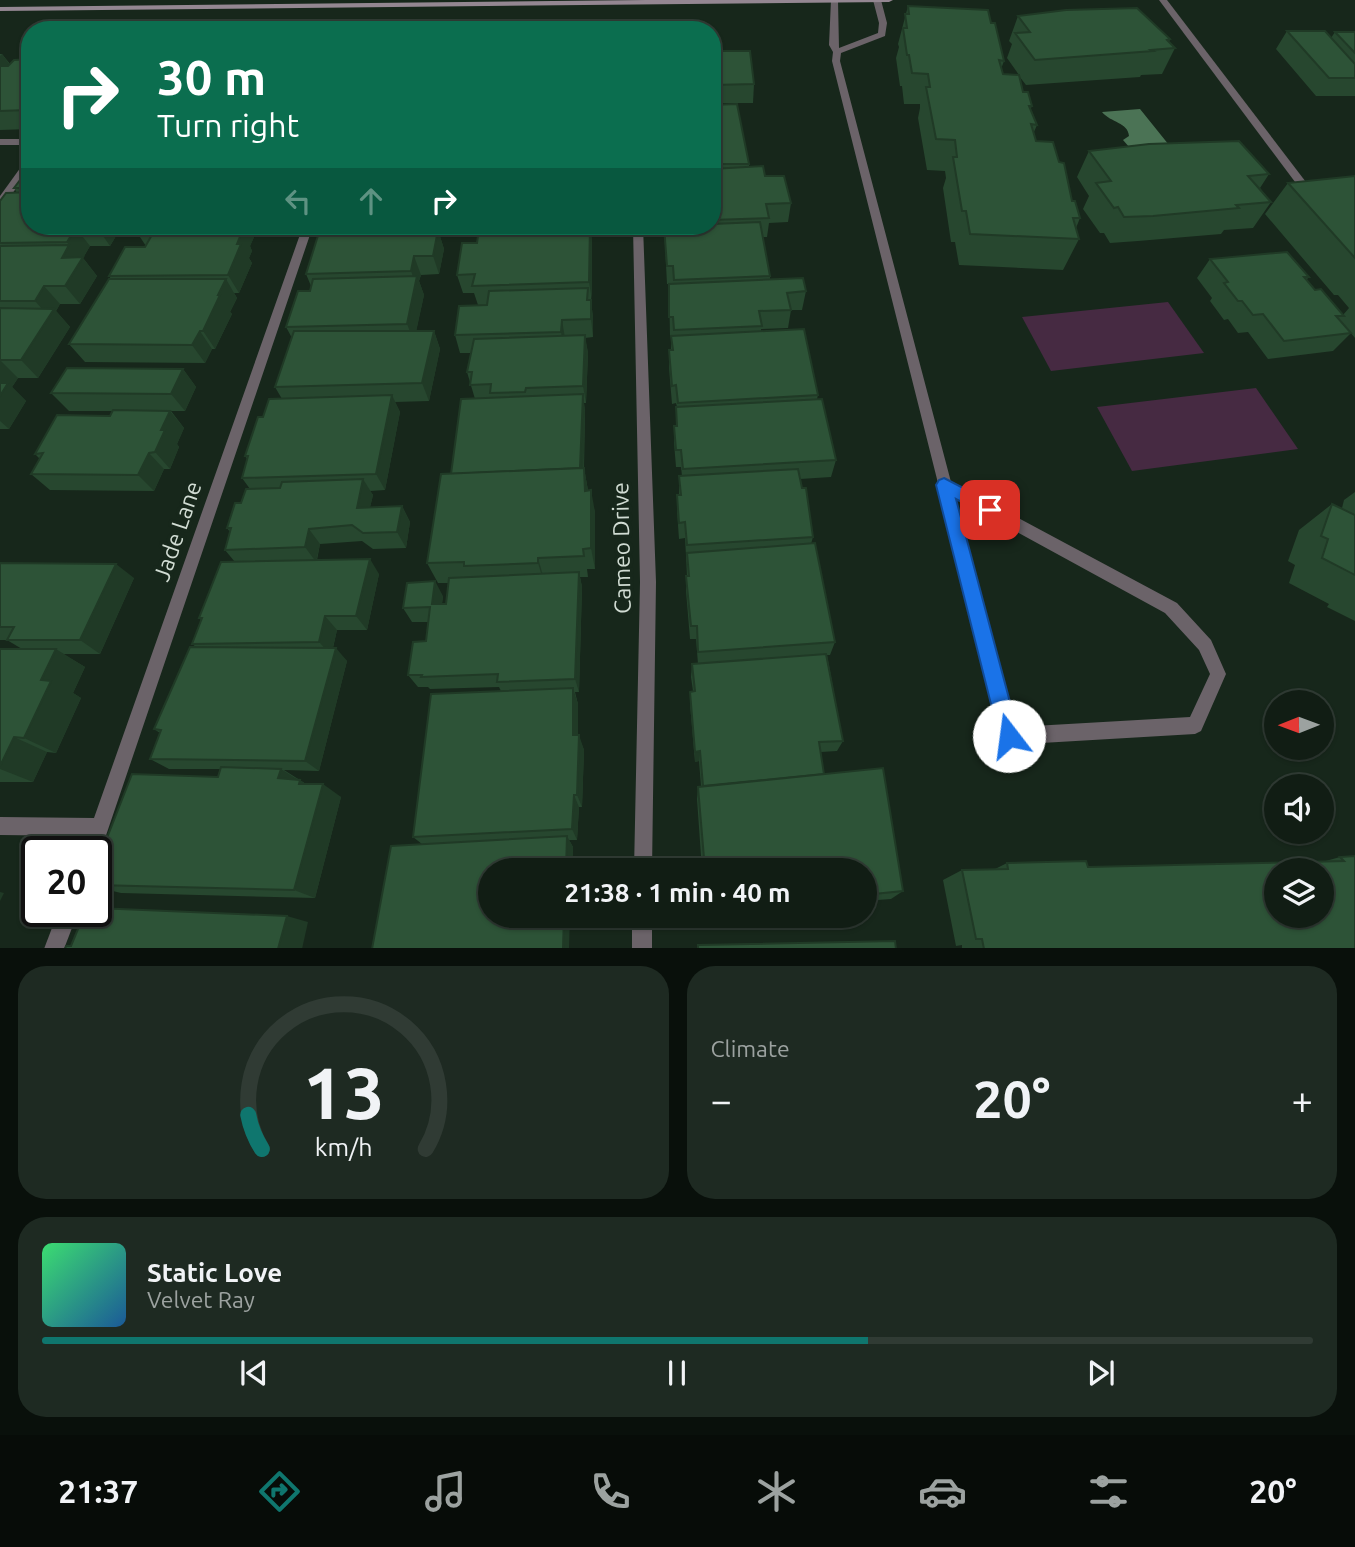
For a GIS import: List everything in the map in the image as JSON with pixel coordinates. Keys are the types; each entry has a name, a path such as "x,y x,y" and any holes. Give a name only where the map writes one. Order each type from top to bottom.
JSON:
{"street":[{"path":"837,52 882,34 883,23 877,0"},
{"path":"0,9 889,0"},
{"path":"1163,0 1308,192"},
{"path":"834,1 833,45 837,52 836,61 944,485 1009,736 1195,725 1218,674 1205,645 1171,608 944,485"},
{"path":"0,142 21,142"},
{"path":"0,203 21,174"},
{"name":"Jade Lane","path":"97,836 305,235"},
{"name":"Cameo Drive","path":"638,235 648,582 643,858"},
{"path":"0,826 101,827"},
{"path":"54,948 62,927"},
{"path":"642,928 642,948"}],"shaded area":[{"path":"1140,109 1169,145 1130,148 1123,140 1129,136 1126,128 1102,112"},
{"path":"1168,302 1204,353 1051,371 1022,317"},
{"path":"1256,388 1298,449 1132,471 1097,407"}],"building":[{"path":"908,6 988,10 991,23 995,23 1004,61 999,60 1003,74 1019,75 1023,92 1028,92 1032,106 1029,106 1037,125 1031,124 1036,141 1053,142 1059,162 1064,163 1072,201 1075,201 1080,218 1073,218 1079,239 970,234 966,211 962,211 953,157 957,157 955,140 936,139 926,87 930,87 928,74 912,73 907,55 903,28 907,28 905,14 909,14"},
{"path":"1137,8 1170,39 1167,40 1175,48 1035,60 1015,33 1030,32 1018,16 1066,10"},
{"path":"1287,31 1325,31 1355,64 1355,78 1329,78"},
{"path":"1335,32 1355,32 1355,53"},
{"path":"721,51 750,51 754,84 721,85"},
{"path":"14,60 21,60 21,110 0,111 0,66 8,66"},
{"path":"737,104 749,164 721,164 721,105"},
{"path":"1239,141 1269,174 1248,176 1271,202 1236,205 1239,208 1153,216 1124,217 1118,207 1114,208 1096,183 1111,181 1089,151 1149,144"},
{"path":"763,166 765,176 784,176 791,203 766,204 769,218 721,220 721,168"},
{"path":"1355,176 1355,258 1288,183"},
{"path":"21,179 21,188 14,188"},
{"path":"21,192 21,235 72,235 67,242 0,243 0,201 6,193"},
{"path":"760,222 770,276 674,280 673,266 667,266 665,235 721,235 721,224"},
{"path":"152,235 241,235 237,244 241,244 228,275 109,276 125,247 145,247"},
{"path":"318,235 437,235 433,256 414,256 411,271 306,274"},
{"path":"478,235 590,235 589,282 472,286 475,274 457,275 462,243 477,243"},
{"path":"69,245 62,258 83,257 65,286 44,286 35,301 0,301 0,246"},
{"path":"1287,252 1309,277 1304,277 1315,290 1321,289 1344,316 1336,316 1351,333 1284,341 1263,314 1253,315 1242,301 1238,301 1224,283 1228,282 1210,259"},
{"path":"417,276 407,324 286,327 298,291 310,291 313,279"},
{"path":"803,278 806,291 787,293 791,310 759,311 762,326 674,330 673,317 669,317 669,284"},
{"path":"109,279 226,279 203,331 200,331 192,345 69,344"},
{"path":"588,288 587,300 591,300 591,319 562,320 561,332 455,335 459,306 487,305 489,291"},
{"path":"0,308 54,309 21,360 0,360"},
{"path":"804,329 818,395 678,403 676,385 672,386 669,350 673,350 671,336"},
{"path":"294,331 434,331 422,383 275,387"},
{"path":"585,335 583,386 526,388 525,392 490,393 491,384 470,385 472,372 467,372 474,339"},
{"path":"67,368 183,369 171,394 51,393"},
{"path":"0,383 8,383 0,396"},
{"path":"583,394 580,468 451,474 461,399"},
{"path":"392,395 376,474 242,478 248,456 245,456 258,417 263,417 269,399"},
{"path":"822,399 836,460 683,469 681,450 676,450 676,407"},
{"path":"113,410 170,411 155,452 149,453 138,475 31,474 43,453 35,454 57,415 110,416"},
{"path":"584,468 585,491 591,490 591,548 583,549 584,556 538,558 538,563 464,566 464,562 427,563 441,474"},
{"path":"798,469 802,488 806,488 813,537 687,545 685,522 679,523 679,476"},
{"path":"363,479 357,508 402,506 397,532 363,533 352,525 309,529 305,547 225,550 231,528 227,528 235,503 241,503 246,489 280,488 282,482"},
{"path":"1332,504 1355,515 1355,575 1322,558 1328,539 1321,536"},
{"path":"815,543 835,642 698,652 697,626 691,626 686,576 689,576 687,553"},
{"path":"370,559 356,616 325,616 319,642 192,644 221,562"},
{"path":"0,563 116,564 80,640 7,640 14,627 0,627"},
{"path":"579,572 575,679 497,682 498,674 421,677 422,675 408,675 413,642 426,641 430,607 403,608 407,583 435,581 432,604 446,604 449,578"},
{"path":"190,647 336,648 305,761 150,759 161,730 154,729"},
{"path":"0,649 56,649 41,680 51,681 24,738 14,737 0,766"},
{"path":"826,654 843,741 819,742 824,774 703,786 700,751 695,752 690,692 695,691 692,664"},
{"path":"573,688 573,735 579,735 577,795 574,795 572,829 413,837 431,694"},
{"path":"221,767 281,769 278,778 300,780 299,784 323,784 294,890 112,885 112,836 108,836 132,774 218,777"},
{"path":"883,768 903,891 877,894 877,858 704,858 698,787"},
{"path":"567,836 566,858 478,858 478,928 564,928 563,948 372,948 391,846"},
{"path":"1355,856 1355,948 984,948 982,939 976,939 962,870 1008,869 1007,863 1086,861 1088,867 1264,863 1264,928 1334,928 1334,861 1344,861 1340,857"},
{"path":"112,909 287,916 278,948 65,948 71,946 79,927 112,927"},
{"path":"895,941 896,948 698,948 698,945"}],"route":[{"path":"990,510 944,485 1009,736"}]}
